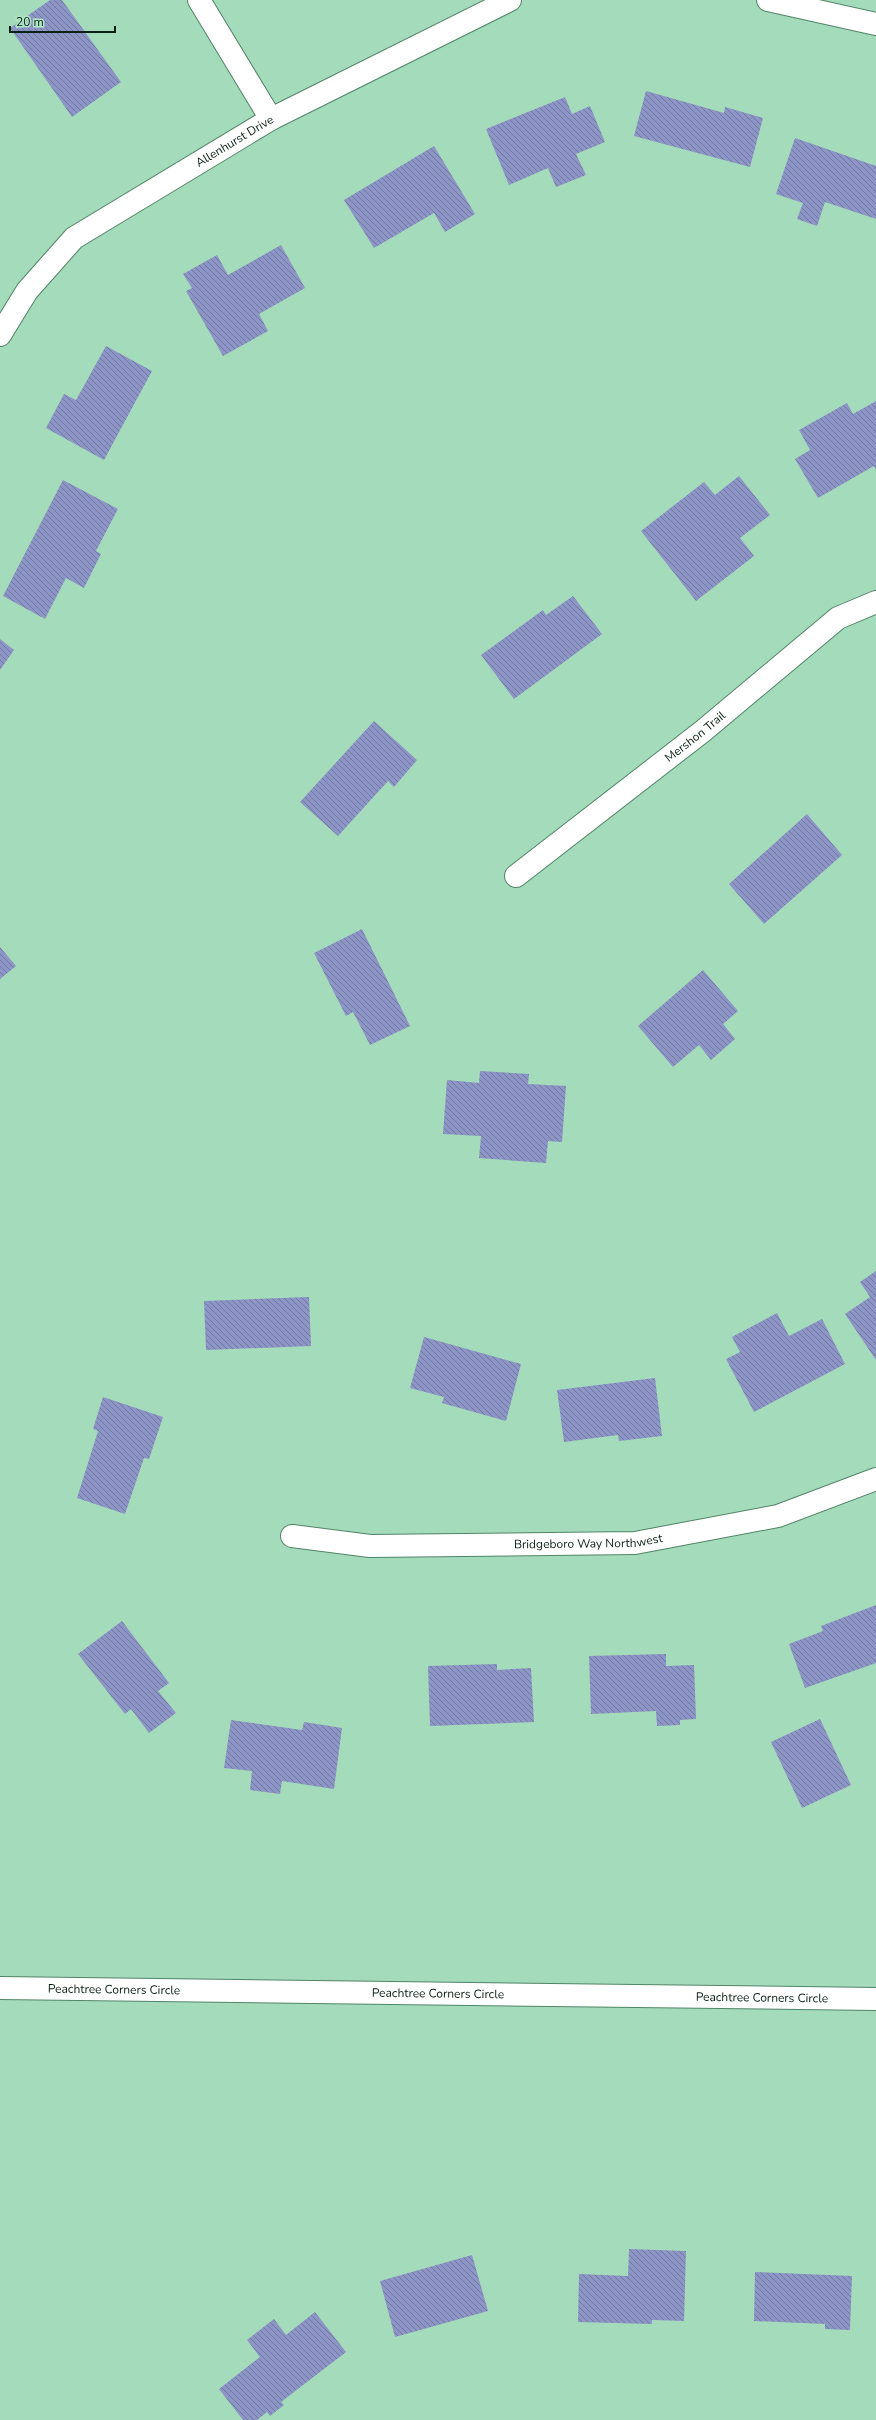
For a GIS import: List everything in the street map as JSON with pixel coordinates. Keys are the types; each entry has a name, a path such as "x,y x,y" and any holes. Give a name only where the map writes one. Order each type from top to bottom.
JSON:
{"street":[{"path":"199,0 271,119"},
{"name":"Allenhurst Drive","path":"0,335 27,291 74,238 271,119 510,0"},
{"path":"768,0 876,24"},
{"name":"Mershon Trail","path":"516,876 703,731 838,618 876,602"},
{"name":"Bridgeboro Way Northwest","path":"292,1536 370,1546 635,1543 778,1516 876,1479"},
{"name":"Peachtree Corners Circle","path":"0,1988 876,1999"}],"building":[{"path":"50,0 62,0 121,82 72,117 10,28"},
{"path":"646,91 724,113 725,107 763,118 750,167 634,136"},
{"path":"565,97 572,114 590,106 605,142 576,154 586,175 556,187 548,168 509,185 486,129"},
{"path":"795,138 876,166 876,219 825,202 817,226 797,219 803,203 776,194"},
{"path":"434,146 475,214 445,232 434,213 374,248 344,200"},
{"path":"281,245 305,288 259,314 268,331 223,356 186,291 192,288 183,274 217,255 228,275"},
{"path":"106,346 152,371 104,460 46,428 64,394 76,400"},
{"path":"876,401 876,470 874,466 818,498 795,459 810,450 799,430 847,403 853,414"},
{"path":"739,476 770,515 740,538 754,556 696,601 641,531 704,482 715,495"},
{"path":"63,480 118,509 96,551 101,554 84,588 66,578 45,619 3,596"},
{"path":"573,596 602,634 514,699 481,655 543,610 546,615"},
{"path":"0,639 14,650 0,670"},
{"path":"374,721 417,760 394,787 388,781 338,836 300,802"},
{"path":"807,814 842,855 764,924 729,884"},
{"path":"362,929 410,1026 370,1045 353,1012 346,1016 314,953"},
{"path":"0,947 16,966 0,979"},
{"path":"703,970 738,1011 723,1024 735,1039 711,1060 699,1045 673,1067 638,1026"},
{"path":"480,1071 529,1074 528,1084 566,1086 562,1142 548,1141 546,1163 479,1158 481,1136 443,1134 447,1080 479,1083"},
{"path":"876,1271 876,1360 845,1314 870,1297 860,1282"},
{"path":"309,1297 311,1346 206,1350 204,1301"},
{"path":"777,1313 789,1336 822,1319 845,1364 754,1412 726,1359 740,1352 732,1337"},
{"path":"424,1337 521,1364 506,1421 442,1403 444,1397 410,1388"},
{"path":"655,1378 662,1436 619,1441 618,1435 564,1442 557,1390"},
{"path":"103,1397 163,1417 149,1459 144,1458 125,1514 77,1498 98,1431 93,1429"},
{"path":"876,1605 876,1663 805,1688 789,1644 823,1631 821,1626"},
{"path":"122,1621 169,1683 158,1691 176,1713 149,1733 131,1709 125,1714 78,1654"},
{"path":"666,1654 666,1666 694,1665 696,1719 680,1720 680,1725 657,1726 656,1711 591,1714 589,1656"},
{"path":"497,1664 497,1670 531,1668 534,1722 430,1726 428,1666"},
{"path":"820,1719 851,1785 802,1808 771,1742"},
{"path":"231,1720 302,1730 304,1722 342,1728 334,1789 282,1781 280,1794 250,1790 252,1771 224,1768"},
{"path":"629,2249 686,2251 684,2321 652,2320 652,2324 578,2322 579,2274 628,2276"},
{"path":"472,2255 488,2311 395,2337 380,2281"},
{"path":"755,2272 852,2276 850,2330 825,2329 825,2324 754,2321"},
{"path":"315,2312 346,2352 281,2402 284,2405 270,2416 267,2412 257,2420 243,2420 219,2389 260,2357 247,2340 274,2319 286,2335"}]}
